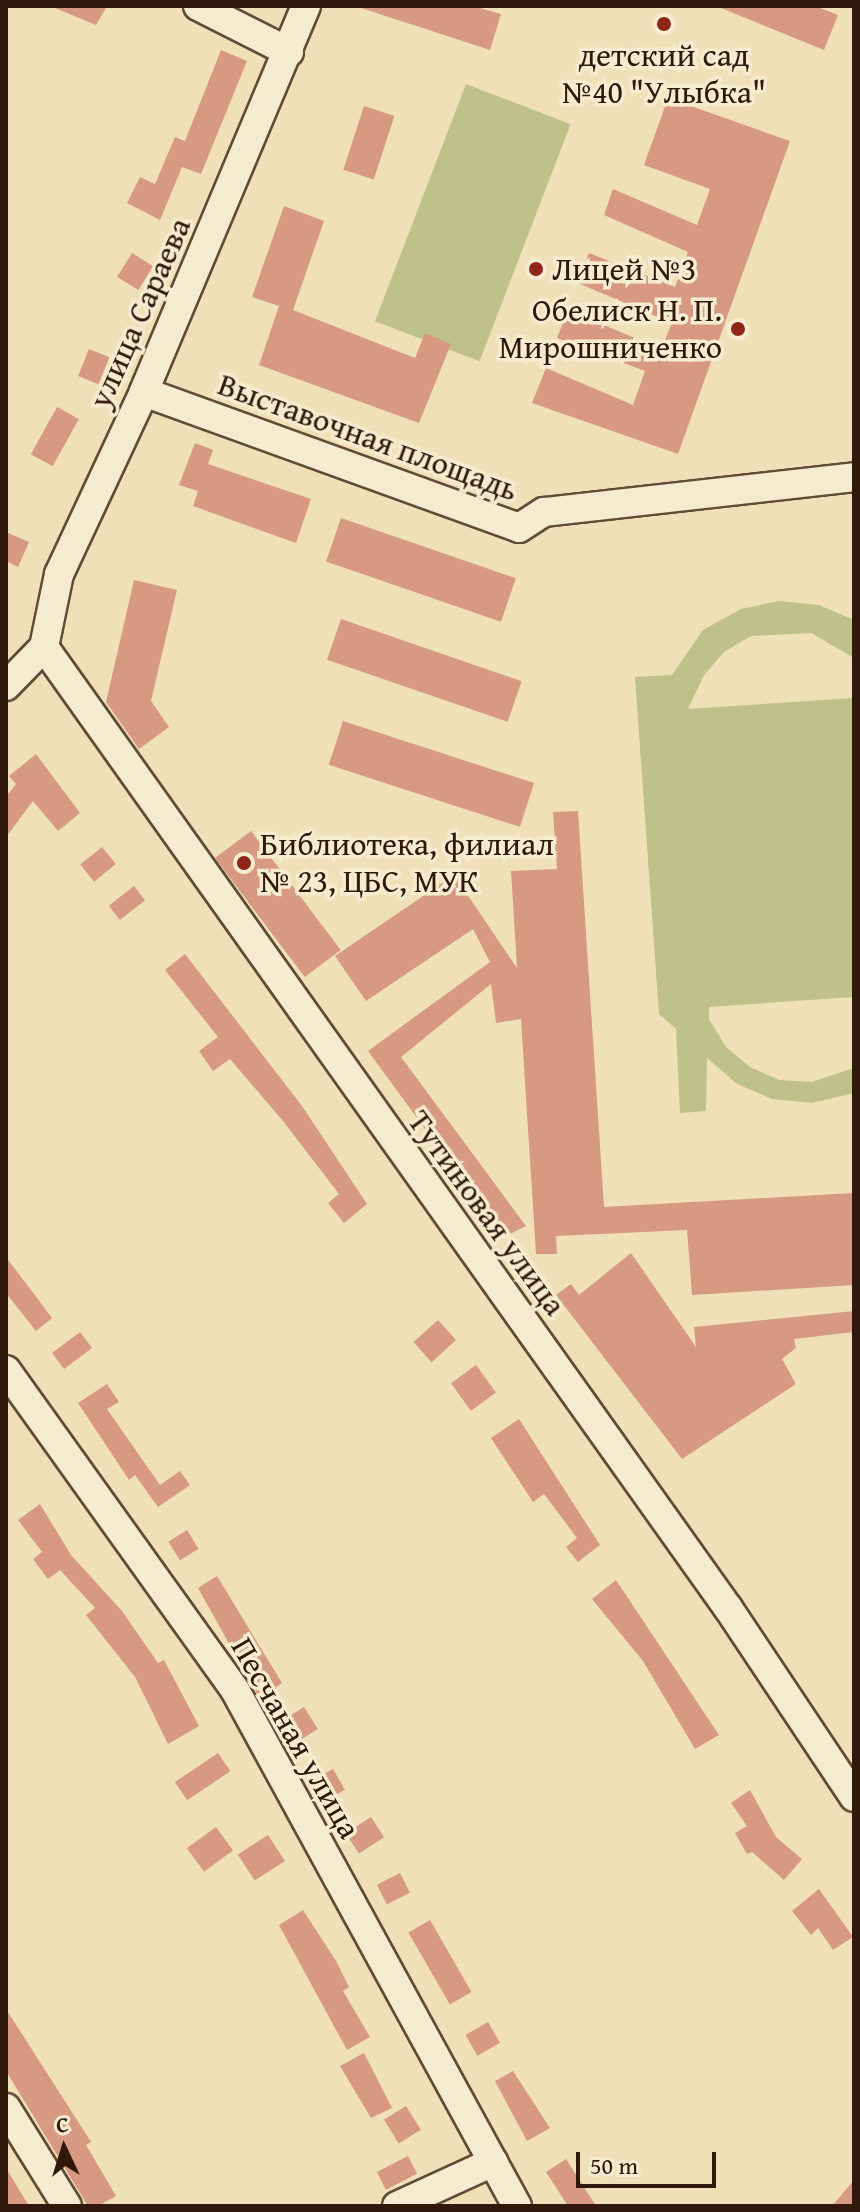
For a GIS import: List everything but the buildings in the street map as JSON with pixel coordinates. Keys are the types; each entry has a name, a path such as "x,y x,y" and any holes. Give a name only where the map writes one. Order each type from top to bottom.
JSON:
{"street":[{"path":"198,6 289,52"},
{"name":"улица Сараева","path":"44,647 59,574 144,392 306,6"},
{"name":"Выставочная площадь","path":"144,392 519,528 544,512 854,477"},
{"path":"6,686 44,647"},
{"name":"Тутиновая улица","path":"44,647 720,1596 854,1797"},
{"name":"Песчаная улица","path":"6,1370 235,1690 517,2206"},
{"path":"6,2108 67,2206"},
{"path":"397,2206 493,2162"}],"green space":[{"path":"466,84 571,124 480,361 375,321"},
{"path":"779,601 819,605 854,620 854,658 811,633 751,636 724,652 704,675 688,709 854,698 854,997 709,1007 709,1019 726,1047 750,1067 779,1080 811,1082 854,1068 854,1093 812,1103 772,1099 737,1084 707,1058 706,1111 680,1113 676,1029 659,1014 635,677 672,675 703,630 741,609"}],"place":[{"name":"детский сад №40 \"Улыбка\"","path":"664,24"},
{"name":"Лицей №3","path":"536,269"},
{"name":"Обелиск Н. П. Мирошниченко","path":"738,329"},
{"name":"Библиотека, филиал № 23, ЦБС, МУК","path":"244,863"}]}
